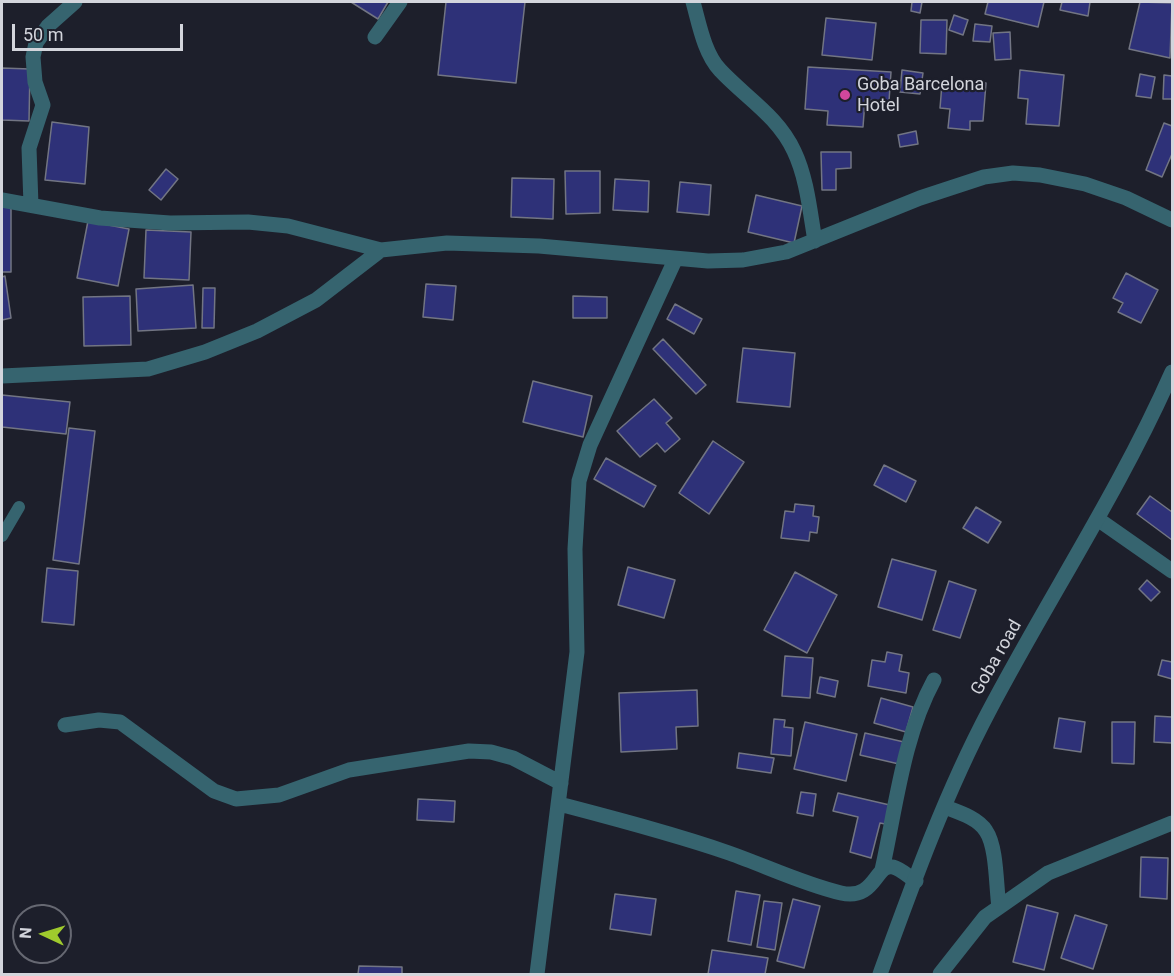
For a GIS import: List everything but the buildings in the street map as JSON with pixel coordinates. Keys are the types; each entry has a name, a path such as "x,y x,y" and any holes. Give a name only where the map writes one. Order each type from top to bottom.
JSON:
{"street":[{"path":"32,205 29,148 43,105 34,74 36,43 48,26 75,2"},
{"path":"375,37 400,2"},
{"path":"693,2 706,43 719,69 753,99 784,134 795,152 806,190 815,241"},
{"path":"2,200 100,218 171,223 248,222 288,226 381,250 447,243 539,246 675,260 743,260 786,252 920,198 984,177 1013,173 1040,175 1085,184 1126,198 1173,220"},
{"path":"2,376 148,369 205,352 257,332 316,300 381,250"},
{"path":"537,975 577,652 575,549 579,481 590,445 675,260"},
{"name":"Goba road","path":"880,975 945,807 988,712 1099,520 1173,372"},
{"path":"1099,520 1173,571"},
{"path":"559,804 727,852 842,893 854,894 864,891 873,886 882,870 911,736 923,701 934,680"},
{"path":"65,725 99,720 120,722 214,791 236,800 279,795 349,770 469,751 491,752 513,758 561,783"},
{"path":"945,807 968,817 986,830 991,846 999,906"},
{"path":"940,975 985,917 1048,873 1173,823"},
{"path":"882,870 894,867 916,881"}],"lane":[{"path":"2,536 19,507"}],"place":[{"name":"Goba Barcelona Hotel","path":"845,95"}]}
